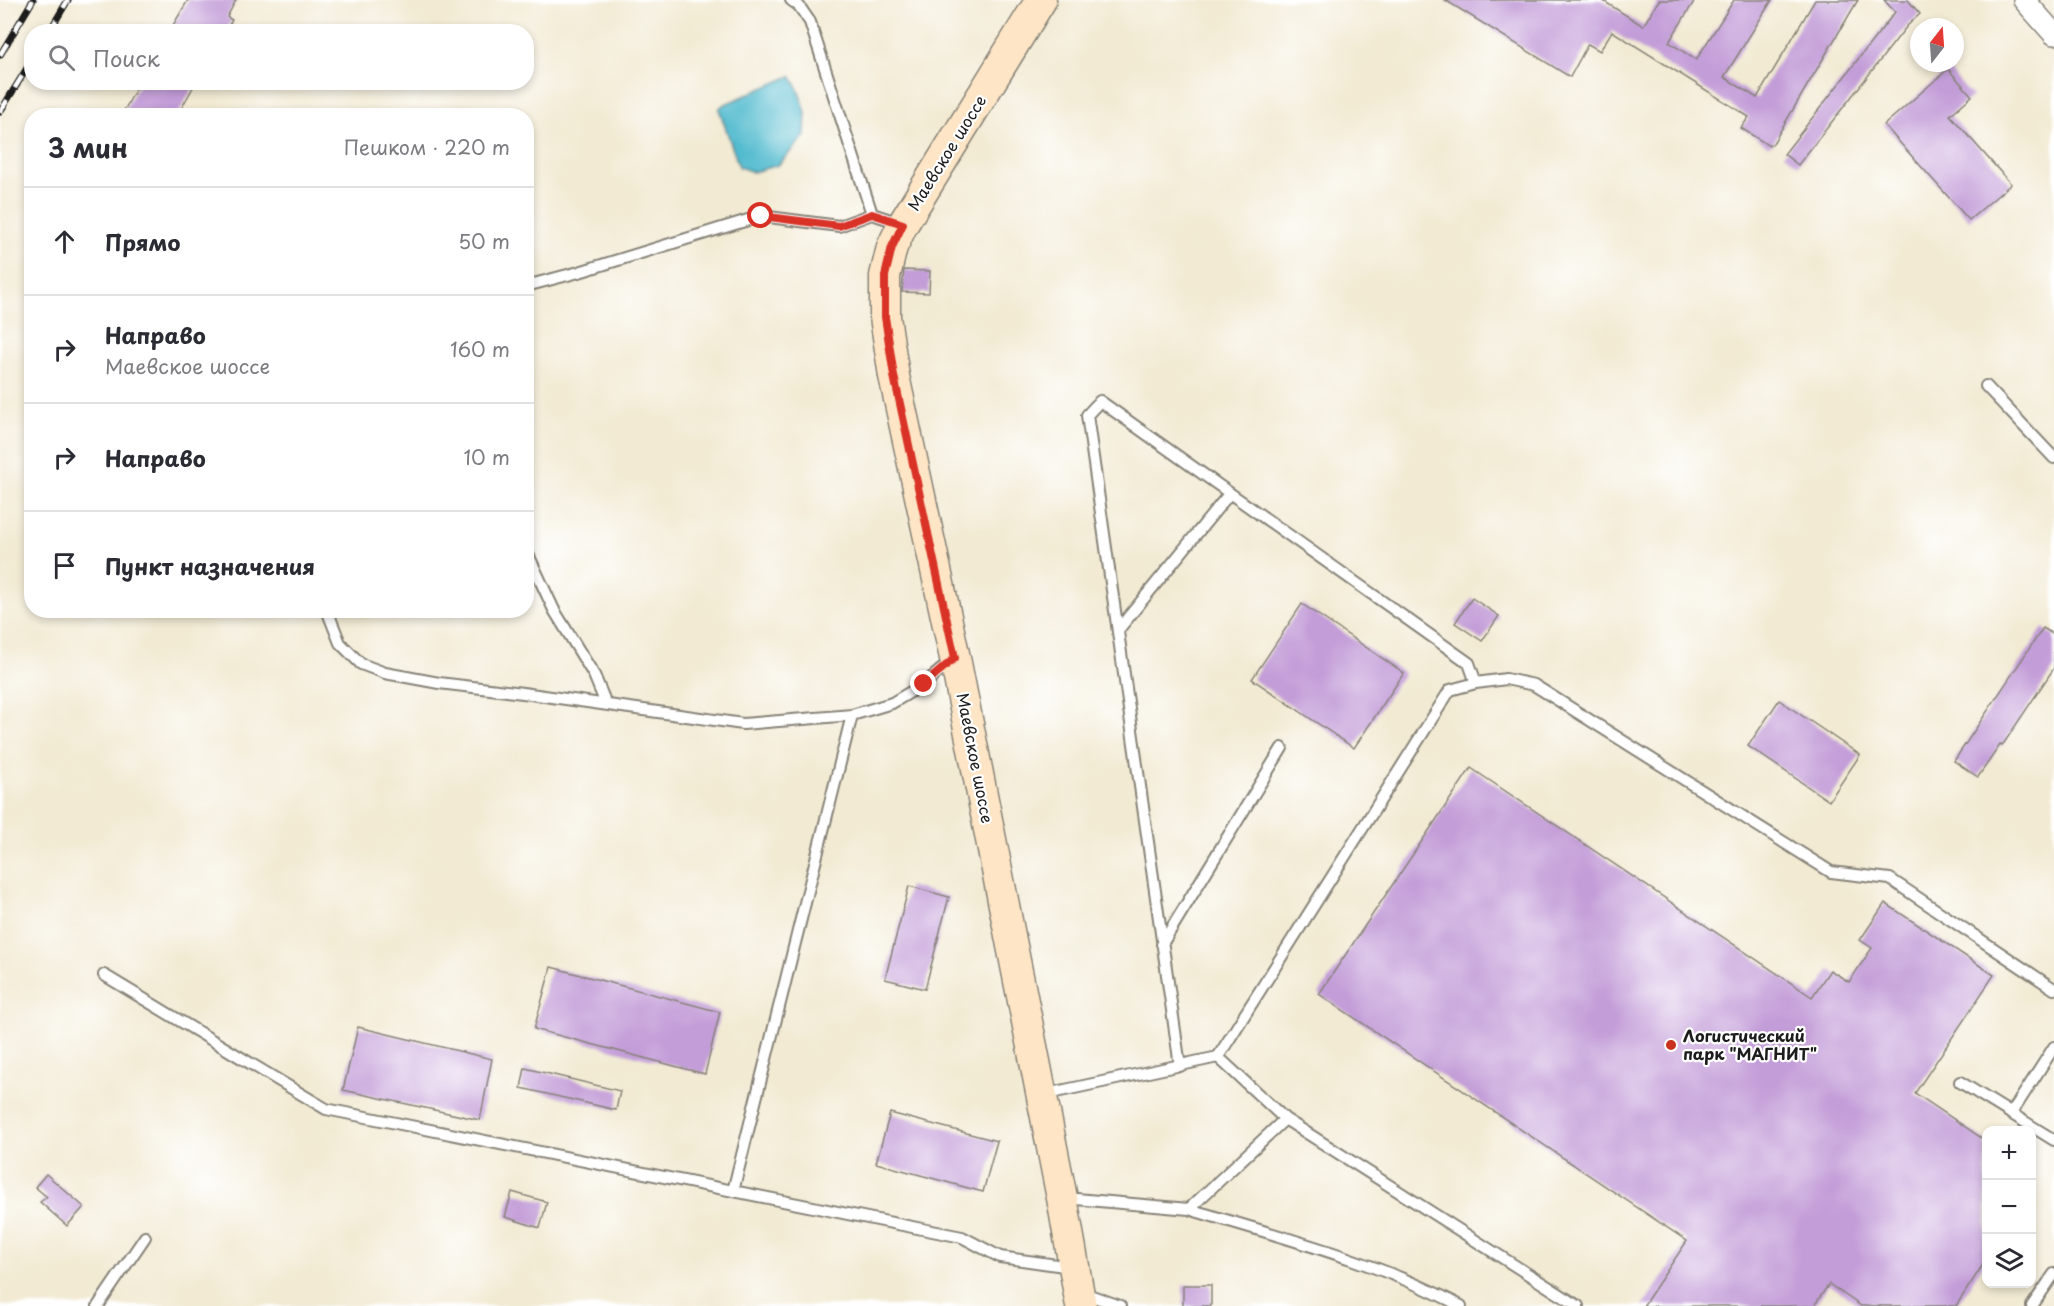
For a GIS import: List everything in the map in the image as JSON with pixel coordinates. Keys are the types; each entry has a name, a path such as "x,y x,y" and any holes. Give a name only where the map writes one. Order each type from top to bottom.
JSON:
{"street":[{"name":"Маевское шоссе","path":"1041,0 903,224 892,247 885,276 885,317 894,376 955,658 1042,1095 1077,1288"},
{"path":"2024,0 2054,34"}],"lane":[{"path":"791,0 799,6 810,22 872,214"},
{"path":"534,284 761,216 839,226 872,214 903,224"},
{"path":"1986,386 2054,458"},
{"path":"1180,1066 1087,415 1100,401 1469,663 1476,683"},
{"path":"1118,630 1228,494"},
{"path":"534,567 554,610 594,675 606,704"},
{"path":"330,618 340,643 361,664 385,673 439,683 743,724 852,715 892,703 924,684 955,658"},
{"path":"1042,1095 1218,1057 1450,690 1476,683 1506,680 1534,685 1831,872 1890,879 2054,989"},
{"path":"733,1191 852,715"},
{"path":"1162,944 1282,748"},
{"path":"104,975 326,1109 962,1238 1000,1257 1120,1306"},
{"path":"2012,1114 2054,1047"},
{"path":"1218,1057 1286,1119 1578,1306"},
{"path":"1960,1082 2054,1140"},
{"path":"1189,1209 1286,1119"},
{"path":"1062,1198 1189,1209 1316,1247 1427,1288 1461,1306"},
{"path":"98,1306 145,1238"},
{"path":"2032,1306 2054,1274"}],"water":[{"path":"791,76 806,112 805,136 778,165 753,172 739,167 719,109 723,105"}],"building":[{"path":"188,0 236,0 227,17 232,20 230,24 174,24"},
{"path":"1445,0 1602,0 1643,26 1659,0 1695,0 1669,42 1696,60 1734,0 1772,0 1724,77 1757,98 1815,0 1858,0 1772,145 1769,146 1741,128 1749,117 1612,31 1600,51 1588,44 1570,77"},
{"path":"1884,0 1908,0 1920,14 1916,18 1910,18 1910,23 1798,165 1784,154 1895,12"},
{"path":"1945,72 1951,72 1972,96 1950,115 2011,184 1969,220 1884,125"},
{"path":"136,90 192,90 181,108 125,108"},
{"path":"904,270 930,271 929,293 902,292"},
{"path":"1472,598 1499,616 1482,641 1455,623"},
{"path":"1302,604 1404,673 1354,748 1252,679"},
{"path":"2043,628 2054,635 2054,668 2002,746 2000,745 1978,777 1954,761"},
{"path":"1779,700 1860,755 1829,801 1748,746"},
{"name":"Логистический парк \"МАГНИТ\"","path":"1471,768 1812,997 1830,970 1849,982 1872,948 1860,940 1885,903 1994,975 1915,1093 1982,1138 1982,1266 1956,1306 1861,1306 1829,1284 1814,1306 1643,1306 1687,1241 1319,994"},
{"path":"909,886 949,897 925,989 885,979"},
{"path":"551,967 720,1012 705,1074 534,1029"},
{"path":"358,1027 492,1059 480,1120 343,1090"},
{"path":"525,1068 620,1091 616,1110 521,1088"},
{"path":"890,1113 997,1141 983,1192 876,1163"},
{"path":"46,1174 84,1207 67,1226 40,1202 47,1197 35,1187"},
{"path":"512,1192 547,1202 540,1228 505,1217"},
{"path":"1183,1285 1211,1285 1211,1306 1183,1306"}],"railway":[{"path":"0,55 33,0"},
{"path":"54,24 68,0"},
{"path":"0,112 24,73"}],"place":[{"name":"Логистический парк \"МАГНИТ\"","path":"1671,1045"}],"route":[{"path":"761,216 839,226 872,214 903,224 892,247 885,276 885,317 894,376 955,658 924,684"}]}
